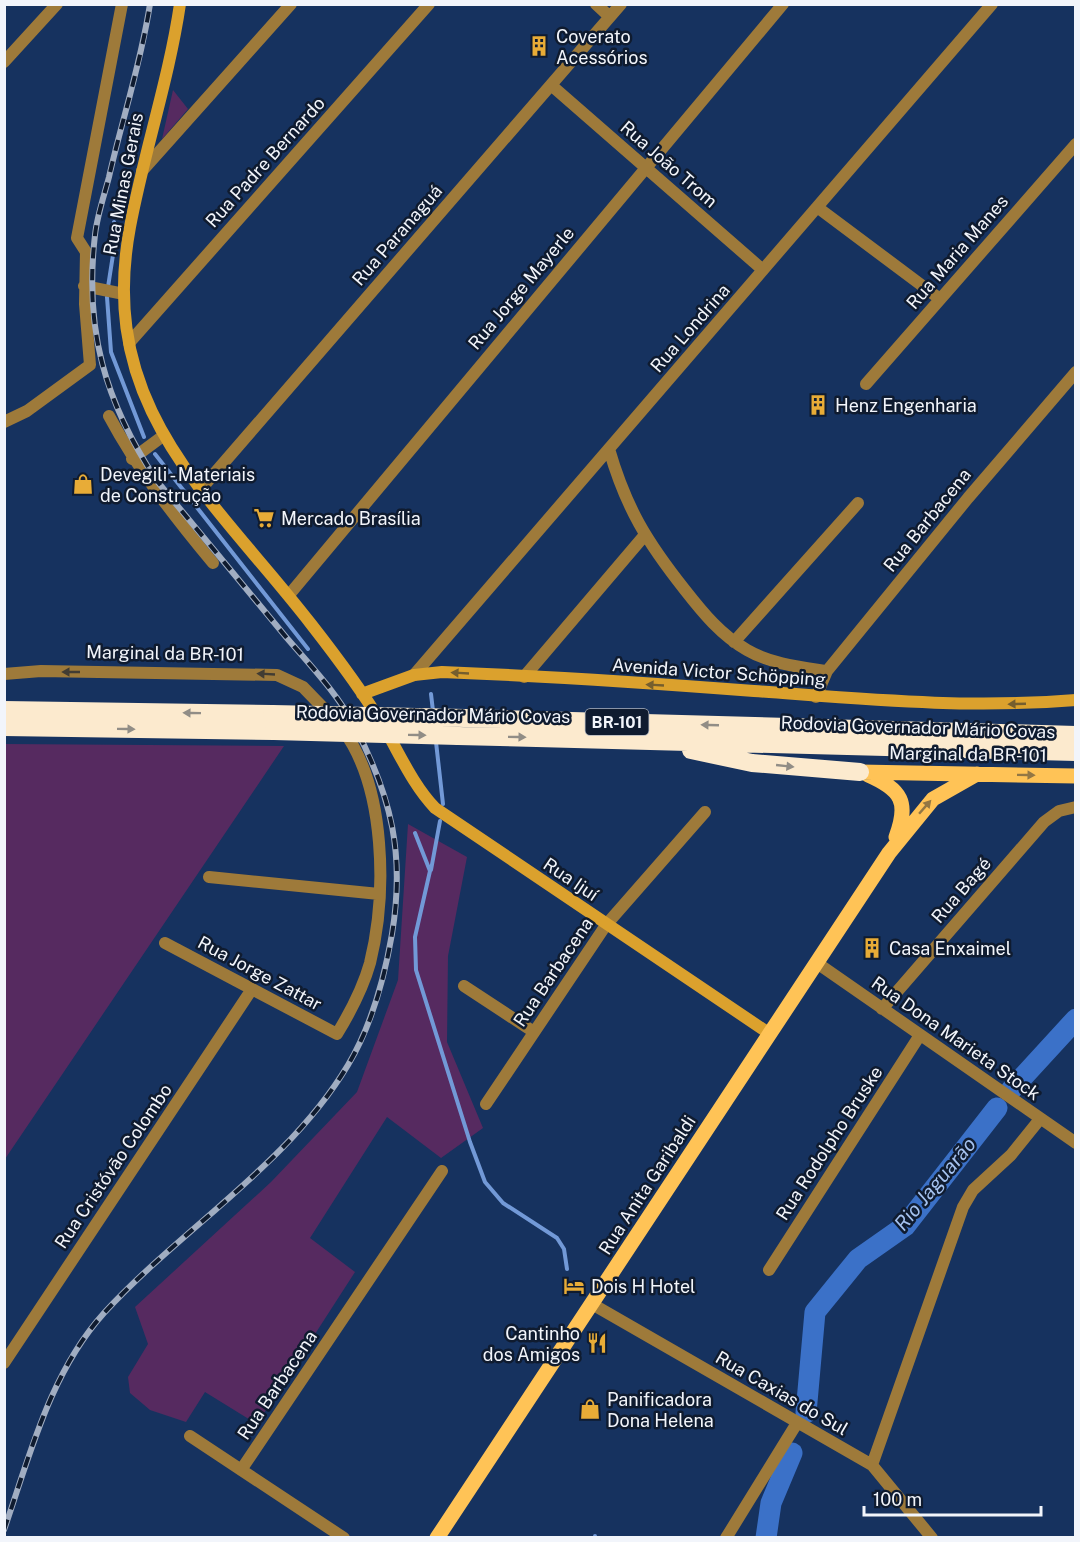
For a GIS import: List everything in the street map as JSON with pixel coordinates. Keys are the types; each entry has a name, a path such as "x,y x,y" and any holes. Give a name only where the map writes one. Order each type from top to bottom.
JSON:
{"highway":[{"name":"Rodovia Governador Mário Covas","path":"4,710 273,723 458,736 1076,752"},
{"name":"Rodovia Governador Mário Covas","path":"4,727 465,718 1076,735"},
{"path":"645,740 752,763 860,772"}],"main road":[{"name":"Rua Minas Gerais","path":"180,4 130,228 124,294 129,343 141,391 163,436 201,489 289,595 382,724"},
{"name":"Avenida Victor Schöpping","path":"362,694 414,675 442,672 888,703 974,705 1076,700"},
{"name":"Rua Ijuí","path":"382,724 417,786 435,808 770,1034"},
{"name":"Marginal da BR-101","path":"860,772 1076,776"},
{"name":"Rua Anita Garibaldi","path":"860,772 887,783 903,801 903,816 889,853"},
{"name":"Rua Anita Garibaldi","path":"437,1538 889,853 933,799 977,774"}],"street":[{"path":"5,62 57,4"},
{"path":"4,422 27,411 90,365 84,286 86,252 77,238 122,4"},
{"path":"142,171 291,4"},
{"name":"Rua Padre Bernardo","path":"129,343 429,4"},
{"path":"596,4 610,17"},
{"name":"Rua Paranaguá","path":"201,489 621,4"},
{"name":"Rua Jorge Mayerle","path":"289,595 783,4"},
{"name":"Rua Londrina","path":"414,675 993,4"},
{"name":"Rua João Trom","path":"551,85 763,270"},
{"name":"Rua Maria Manes","path":"866,384 1076,144"},
{"path":"818,207 940,299"},
{"path":"84,286 124,294"},
{"name":"Rua Barbacena","path":"816,697 827,671 968,498 1076,372"},
{"path":"109,416 132,459 213,563"},
{"path":"132,459 163,436"},
{"path":"609,449 620,486 644,536 708,619 734,642 768,660 827,671"},
{"path":"734,642 858,503"},
{"path":"524,677 644,536"},
{"name":"Marginal da BR-101","path":"4,674 41,671 268,674 292,680 317,699 344,732 363,763 375,813 379,894 369,965 350,1013 337,1034"},
{"name":"Rua Bagé","path":"882,1009 1044,822 1059,811 1076,807"},
{"name":"Rua Barbacena","path":"486,1104 606,925 705,812"},
{"path":"209,877 379,894"},
{"name":"Rua Jorge Zattar","path":"165,943 337,1034"},
{"name":"Rua Dona Marieta Stock","path":"817,963 1076,1143"},
{"path":"464,986 534,1032"},
{"name":"Rua Cristóvão Colombo","path":"4,1363 252,989"},
{"name":"Rua Rodolpho Bruske","path":"769,1270 920,1035"},
{"path":"872,1465 963,1207 973,1190 1011,1155 1040,1119"},
{"name":"Rua Barbacena","path":"241,1470 442,1171"},
{"name":"Rua Caxias do Sul","path":"592,1304 872,1465 932,1538"},
{"path":"726,1538 798,1423"},
{"path":"190,1436 344,1538"}],"shaded area":[{"path":"173,90 188,109 162,139"},
{"path":"4,744 284,746 5,1159"},
{"path":"408,824 467,857 448,956 447,1042 483,1128 441,1158 387,1117 310,1238 355,1272 257,1424 205,1392 186,1422 150,1410 130,1393 128,1377 148,1344 135,1307 271,1182 357,1092 398,980"}],"waterway":[{"path":"108,287 117,229 114,222"},
{"path":"107,297 111,352 144,437"},
{"path":"155,454 308,649"},
{"path":"431,694 433,711"},
{"path":"436,742 443,804"},
{"path":"431,870 440,821"},
{"path":"415,833 430,871 415,937 416,970 470,1142 485,1182 503,1203 557,1238 564,1249 567,1269"},
{"name":"Rio Jaguarão","path":"1011,1090 1076,1019"},
{"name":"Rio Jaguarão","path":"806,1413 815,1312 858,1259 905,1226 997,1108"},
{"name":"Rio Jaguarão","path":"766,1538 771,1503 792,1453"}],"railway":[{"path":"4,1530 55,1388 85,1336 134,1282 233,1195 296,1134 324,1101 348,1065 364,1034 376,1002 389,951 396,905 396,853 392,828 378,778 355,727 323,680 157,481 124,423 102,364 93,302 92,270 95,235 150,4"}],"place":[{"name":"Coverato Acessórios","path":"539,46"},
{"name":"Henz Engenharia","path":"818,405"},
{"name":"Devegili - Materiais de Construção","path":"83,484"},
{"name":"Mercado Brasília","path":"264,518"},
{"name":"Casa Enxaimel","path":"872,948"},
{"name":"Dois H Hotel","path":"574,1286"},
{"name":"Cantinho dos Amigos","path":"597,1343"},
{"name":"Panificadora Dona Helena","path":"590,1409"}]}
